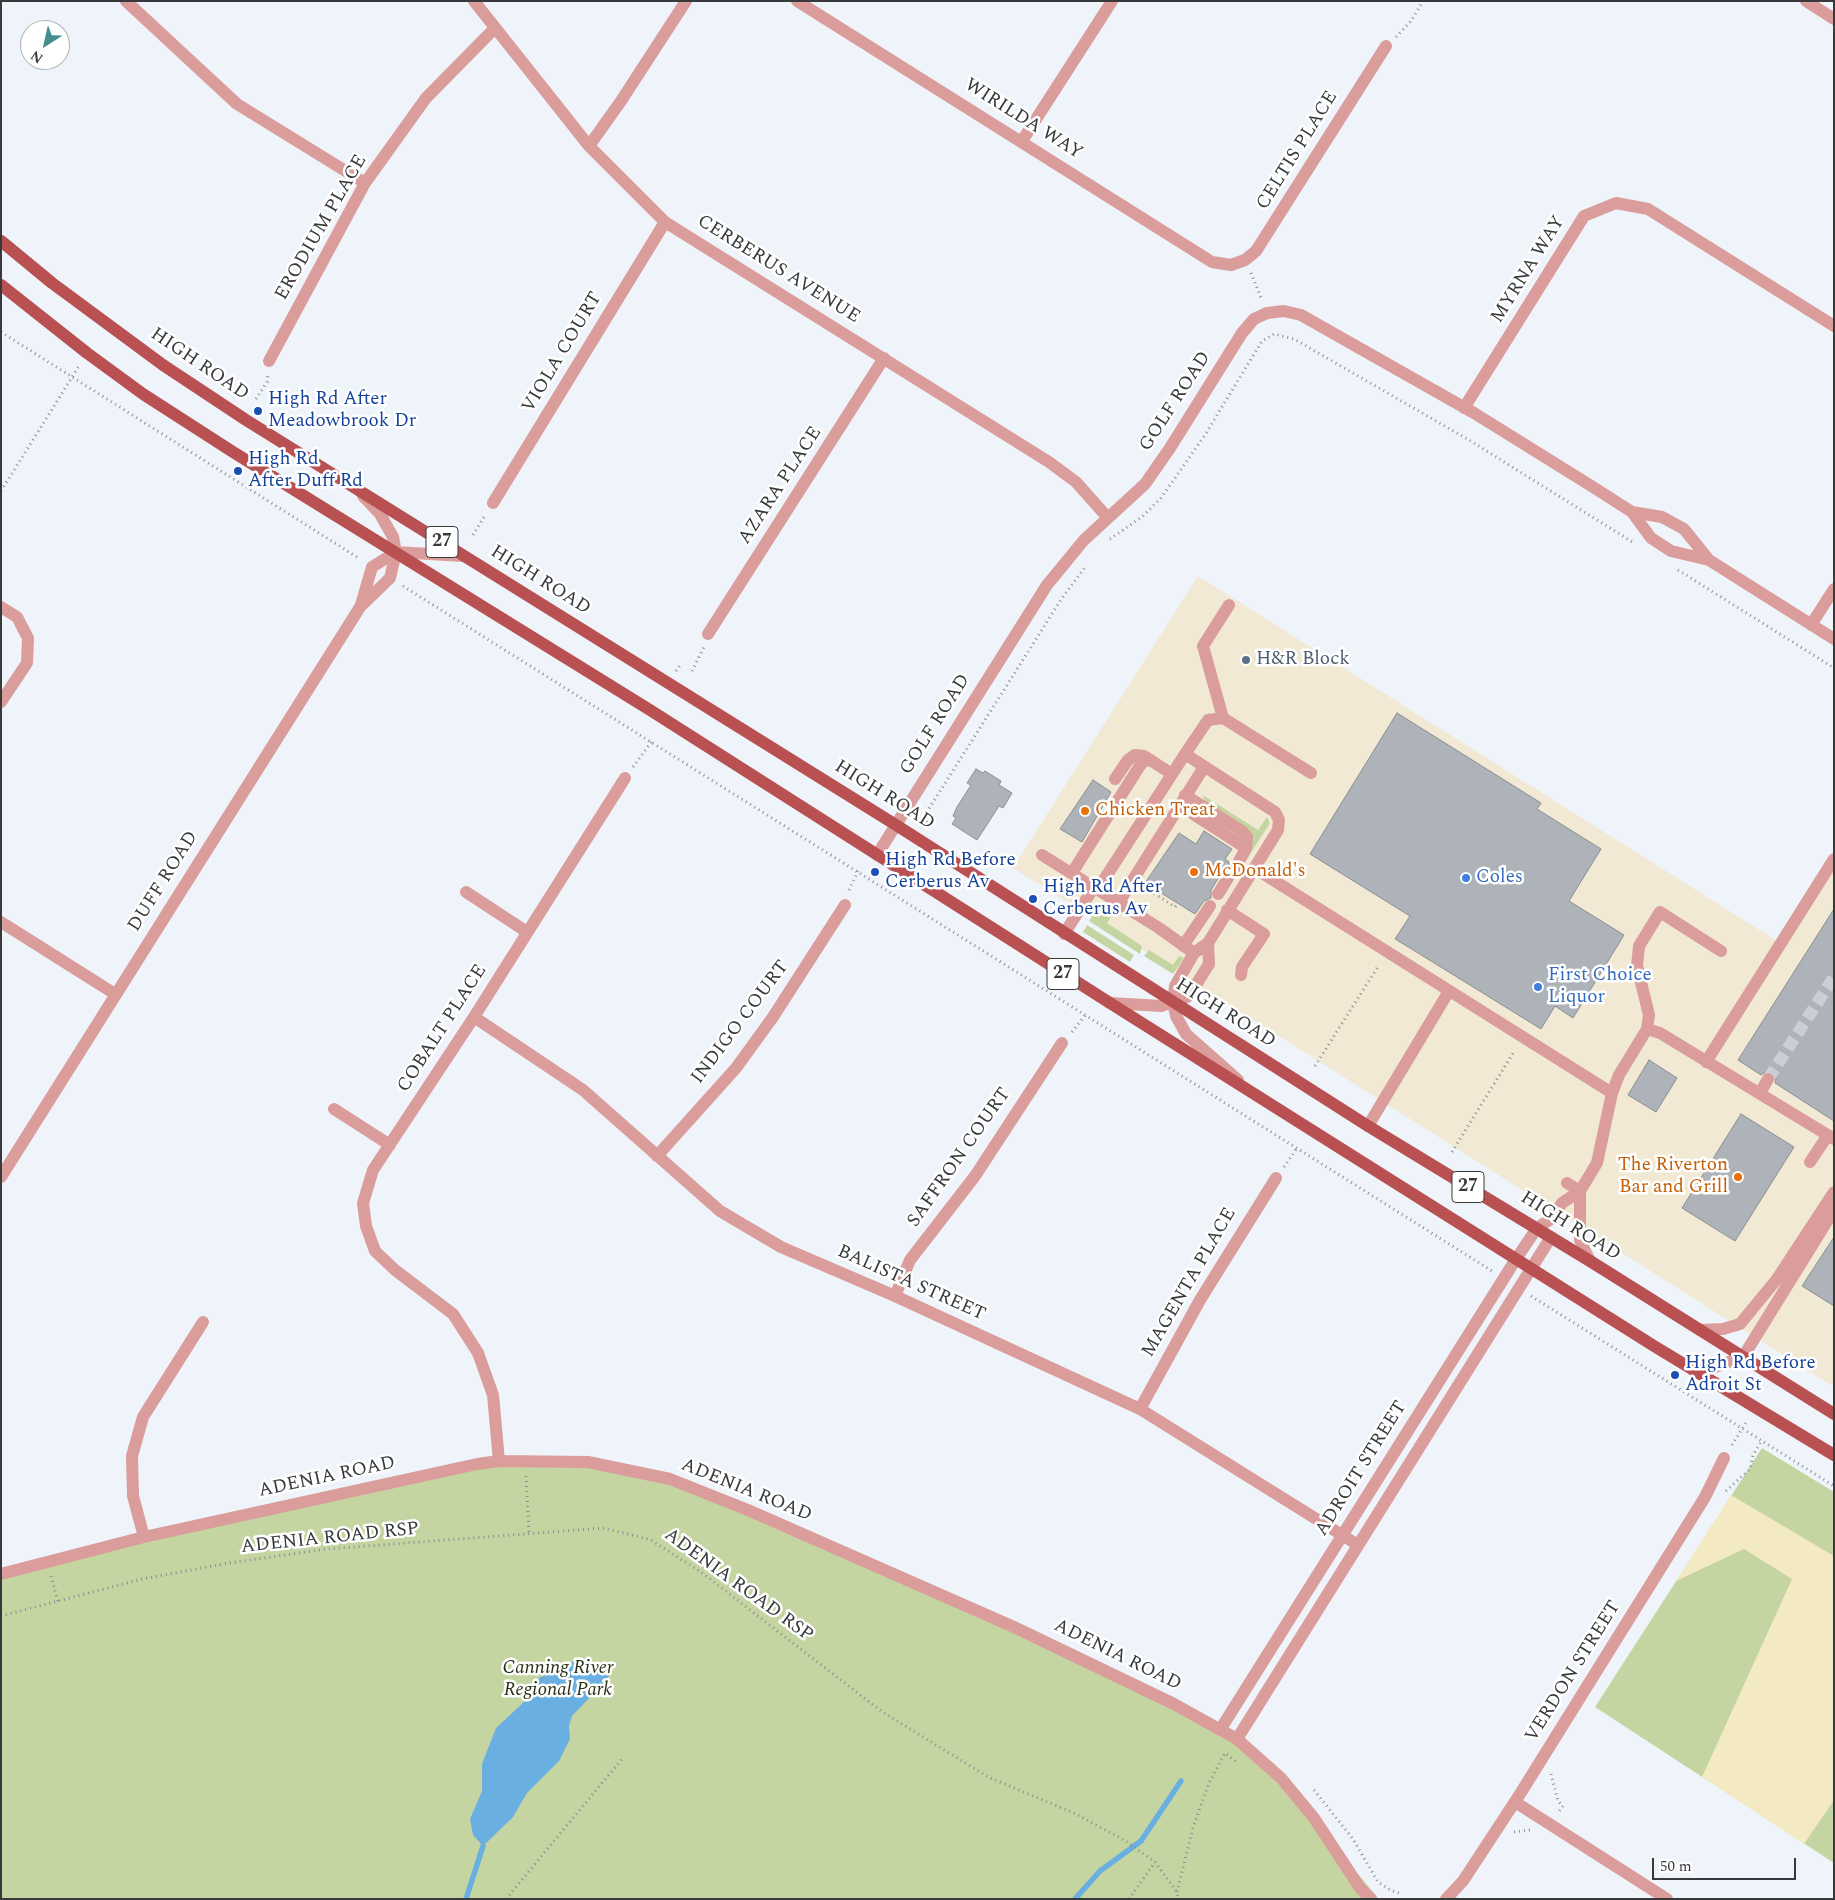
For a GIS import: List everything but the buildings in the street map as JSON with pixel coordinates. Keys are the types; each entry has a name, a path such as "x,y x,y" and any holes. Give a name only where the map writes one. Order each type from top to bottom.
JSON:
{"main road":[{"name":"HIGH ROAD","path":"1,241 52,283 163,365 356,489 896,826 1368,1126 1537,1228 1834,1414"},
{"name":"27","path":"1,285 87,353 192,426 650,710 877,856 1530,1269 1834,1455"}],"street":[{"path":"126,1 237,104 365,183"},
{"name":"CERBERUS AVENUE","path":"474,1 494,29 589,146 665,222 1050,462 1076,482 1108,518"},
{"path":"589,146 621,101 686,1"},
{"name":"WIRILDA WAY","path":"797,1 1212,262 1231,265"},
{"path":"1022,141 1112,1"},
{"path":"1806,1 1834,19"},
{"name":"ERODIUM PLACE","path":"269,361 365,183 426,98 494,29"},
{"name":"CELTIS PLACE","path":"1231,265 1245,260 1256,251 1386,46"},
{"name":"MYRNA WAY","path":"1464,408 1584,216 1616,203 1648,209 1834,326"},
{"name":"VIOLA COURT","path":"493,503 665,222"},
{"name":"GOLF ROAD","path":"877,856 1047,585 1084,540 1145,484 1170,448 1242,333 1254,320 1267,313 1284,310 1300,315 1464,408 1632,512 1662,517 1684,529 1709,560 1834,639"},
{"name":"AZARA PLACE","path":"708,634 884,358"},
{"path":"356,489 380,514 393,537 396,552 390,578"},
{"name":"GOLF ROAD","path":"1632,512 1650,538 1671,551 1709,560"},
{"path":"372,567 396,552 464,556"},
{"name":"DUFF ROAD","path":"360,607 372,567"},
{"name":"DUFF ROAD","path":"1,1177 360,607 390,578"},
{"path":"1811,625 1834,589"},
{"path":"1223,718 1203,646 1229,604"},
{"path":"1,607 18,617 28,638 27,663 1,702"},
{"path":"1064,934 1208,720 1223,718 1311,773"},
{"path":"1185,754 1275,812 1279,820 1278,830 1208,943 1194,953 1175,986 1173,1003 1176,1016 1186,1034 1219,1062 1248,1091"},
{"path":"1115,779 1128,760 1135,755 1144,756 1172,774"},
{"path":"1072,873 1139,767 1144,761 1151,760"},
{"path":"1119,902 1204,766"},
{"name":"COBALT PLACE","path":"499,1461 494,1395 478,1353 452,1314 395,1270 376,1251 366,1226 363,1202 374,1170 474,1018 625,778"},
{"path":"1182,800 1246,848 1236,866"},
{"path":"1042,855 1119,902 1194,953"},
{"path":"1706,1062 1834,859"},
{"path":"1254,868 1612,1093"},
{"path":"1218,894 1228,878"},
{"path":"466,892 527,932"},
{"name":"INDIGO COURT","path":"657,1156 736,1068 773,1017 845,905"},
{"path":"1183,946 1208,909 1264,934 1242,967 1241,975"},
{"path":"1590,1261 1580,1240 1580,1191 1597,1163 1598,1142 1619,1075 1647,1029 1649,1015 1637,966 1638,946 1660,912 1721,951"},
{"path":"1,922 115,994"},
{"path":"1110,1004 1146,1007 1161,1006 1189,996 1208,964 1208,943"},
{"path":"1368,1126 1449,991"},
{"name":"BALISTA STREET","path":"474,1018 583,1090 720,1211 781,1246 896,1296 1140,1409 1358,1544"},
{"path":"1647,1029 1660,1033 1831,1137 1810,1162"},
{"name":"SAFFRON COURT","path":"896,1296 910,1260 976,1176 1062,1043"},
{"path":"1760,1093 1768,1079"},
{"path":"334,1109 390,1146"},
{"name":"MAGENTA PLACE","path":"1140,1409 1200,1300 1276,1178"},
{"path":"1567,1183 1580,1191"},
{"name":"ADROIT STREET","path":"1220,1730 1516,1259 1537,1228 1551,1219 1562,1203 1580,1191"},
{"path":"1700,1330 1723,1329 1740,1324 1778,1279 1834,1192"},
{"path":"1693,1370 1712,1368 1743,1357 1834,1210"},
{"name":"ADROIT STREET","path":"1237,1739 1551,1237"},
{"path":"144,1537 133,1496 132,1456 143,1417 203,1322"},
{"name":"VERDON STREET","path":"1446,1899 1463,1881 1515,1802 1705,1497 1724,1458"},
{"name":"ADENIA ROAD","path":"1,1574 48,1564 144,1537 499,1461 588,1462 670,1479 748,1510 1014,1627 1174,1704 1237,1739 1281,1778 1314,1818 1360,1888 1371,1899"},
{"path":"1515,1802 1667,1899"}],"path":[{"path":"1386,46 1411,21 1423,1"},
{"path":"1245,260 1264,302"},
{"path":"1,332 372,567"},
{"path":"1106,542 1143,516 1161,498 1205,435 1262,341 1274,334 1294,339 1469,440 1635,544"},
{"path":"1,491 87,353"},
{"path":"256,399 267,382 269,361"},
{"path":"473,535 493,503"},
{"path":"927,822 925,815 1062,598 1089,562"},
{"path":"1677,570 1834,668"},
{"path":"390,578 1504,1278"},
{"path":"692,671 701,657 708,634"},
{"path":"625,778 652,741"},
{"path":"845,905 850,885 858,871"},
{"path":"1315,1066 1387,952"},
{"path":"1062,1043 1086,1014"},
{"path":"1452,1152 1522,1038"},
{"path":"1276,1178 1296,1148"},
{"path":"1519,1287 1761,1442 1834,1486"},
{"path":"1530,1300 1535,1298"},
{"path":"1722,1499 1726,1491 1750,1468 1753,1454 1761,1442"},
{"path":"525,1460 529,1532"},
{"name":"ADENIA ROAD RSP","path":"1,1616 142,1579 229,1563 327,1549 442,1542 529,1532 604,1528 652,1540 701,1572 881,1711 988,1777 1074,1813 1143,1852 1155,1862 1177,1892 1178,1899"},
{"path":"48,1564 58,1602"},
{"path":"1177,1892 1193,1828 1208,1785 1225,1753 1239,1764"},
{"path":"506,1899 622,1759"},
{"path":"1510,1839 1515,1831 1529,1830 1544,1836 1563,1806 1558,1801 1551,1773"},
{"path":"1311,1787 1353,1839 1378,1882 1390,1890 1402,1894"},
{"path":"1130,1899 1155,1862"}],"shaded area":[{"path":"1198,576 1777,941 1834,856 1834,1387 1013,868"}],"green space":[{"path":"1203,795 1258,830 1267,817 1270,823 1229,887 1227,886 1250,849 1204,800"},
{"path":"1101,902 1114,912 1107,923 1142,946 1140,954 1089,921"},
{"path":"1087,925 1134,955 1130,962 1083,932"},
{"path":"1149,950 1173,965 1179,956 1184,958 1173,974 1144,956"},
{"path":"1762,1448 1834,1492 1834,1863 1595,1707"},
{"name":"Canning River Regional Park","path":"575,1459 682,1482 1204,1717 1265,1763 1379,1899 1,1899 1,1576 469,1465"}],"sand":[{"path":"1731,1495 1834,1556 1834,1800 1804,1844 1702,1777 1792,1579 1744,1549 1676,1581"}],"water":[{"path":"573,1661 592,1670 600,1669 610,1673 603,1690 593,1694 572,1716 569,1726 570,1739 559,1761 527,1793 513,1817 483,1846 473,1835 470,1819 482,1791 482,1764 496,1728 524,1702 540,1677 561,1672"}],"waterway":[{"path":"1075,1899 1100,1871 1141,1841 1181,1781"},
{"path":"466,1899 483,1846"}],"tunnel":[{"path":"1768,1079 1834,977"}],"place":[{"name":"High Rd After Meadowbrook Dr","path":"258,411"},
{"name":"High Rd After Duff Rd","path":"238,471"},
{"name":"H&R Block","path":"1246,660"},
{"name":"Chicken Treat","path":"1085,811"},
{"name":"High Rd Before Cerberus Av","path":"875,872"},
{"name":"McDonald's","path":"1194,872"},
{"name":"Coles","path":"1466,878"},
{"name":"High Rd After Cerberus Av","path":"1033,899"},
{"name":"First Choice Liquor","path":"1538,987"},
{"name":"The Riverton Bar and Grill","path":"1738,1177"},
{"name":"High Rd Before Adroit St","path":"1675,1375"}]}
